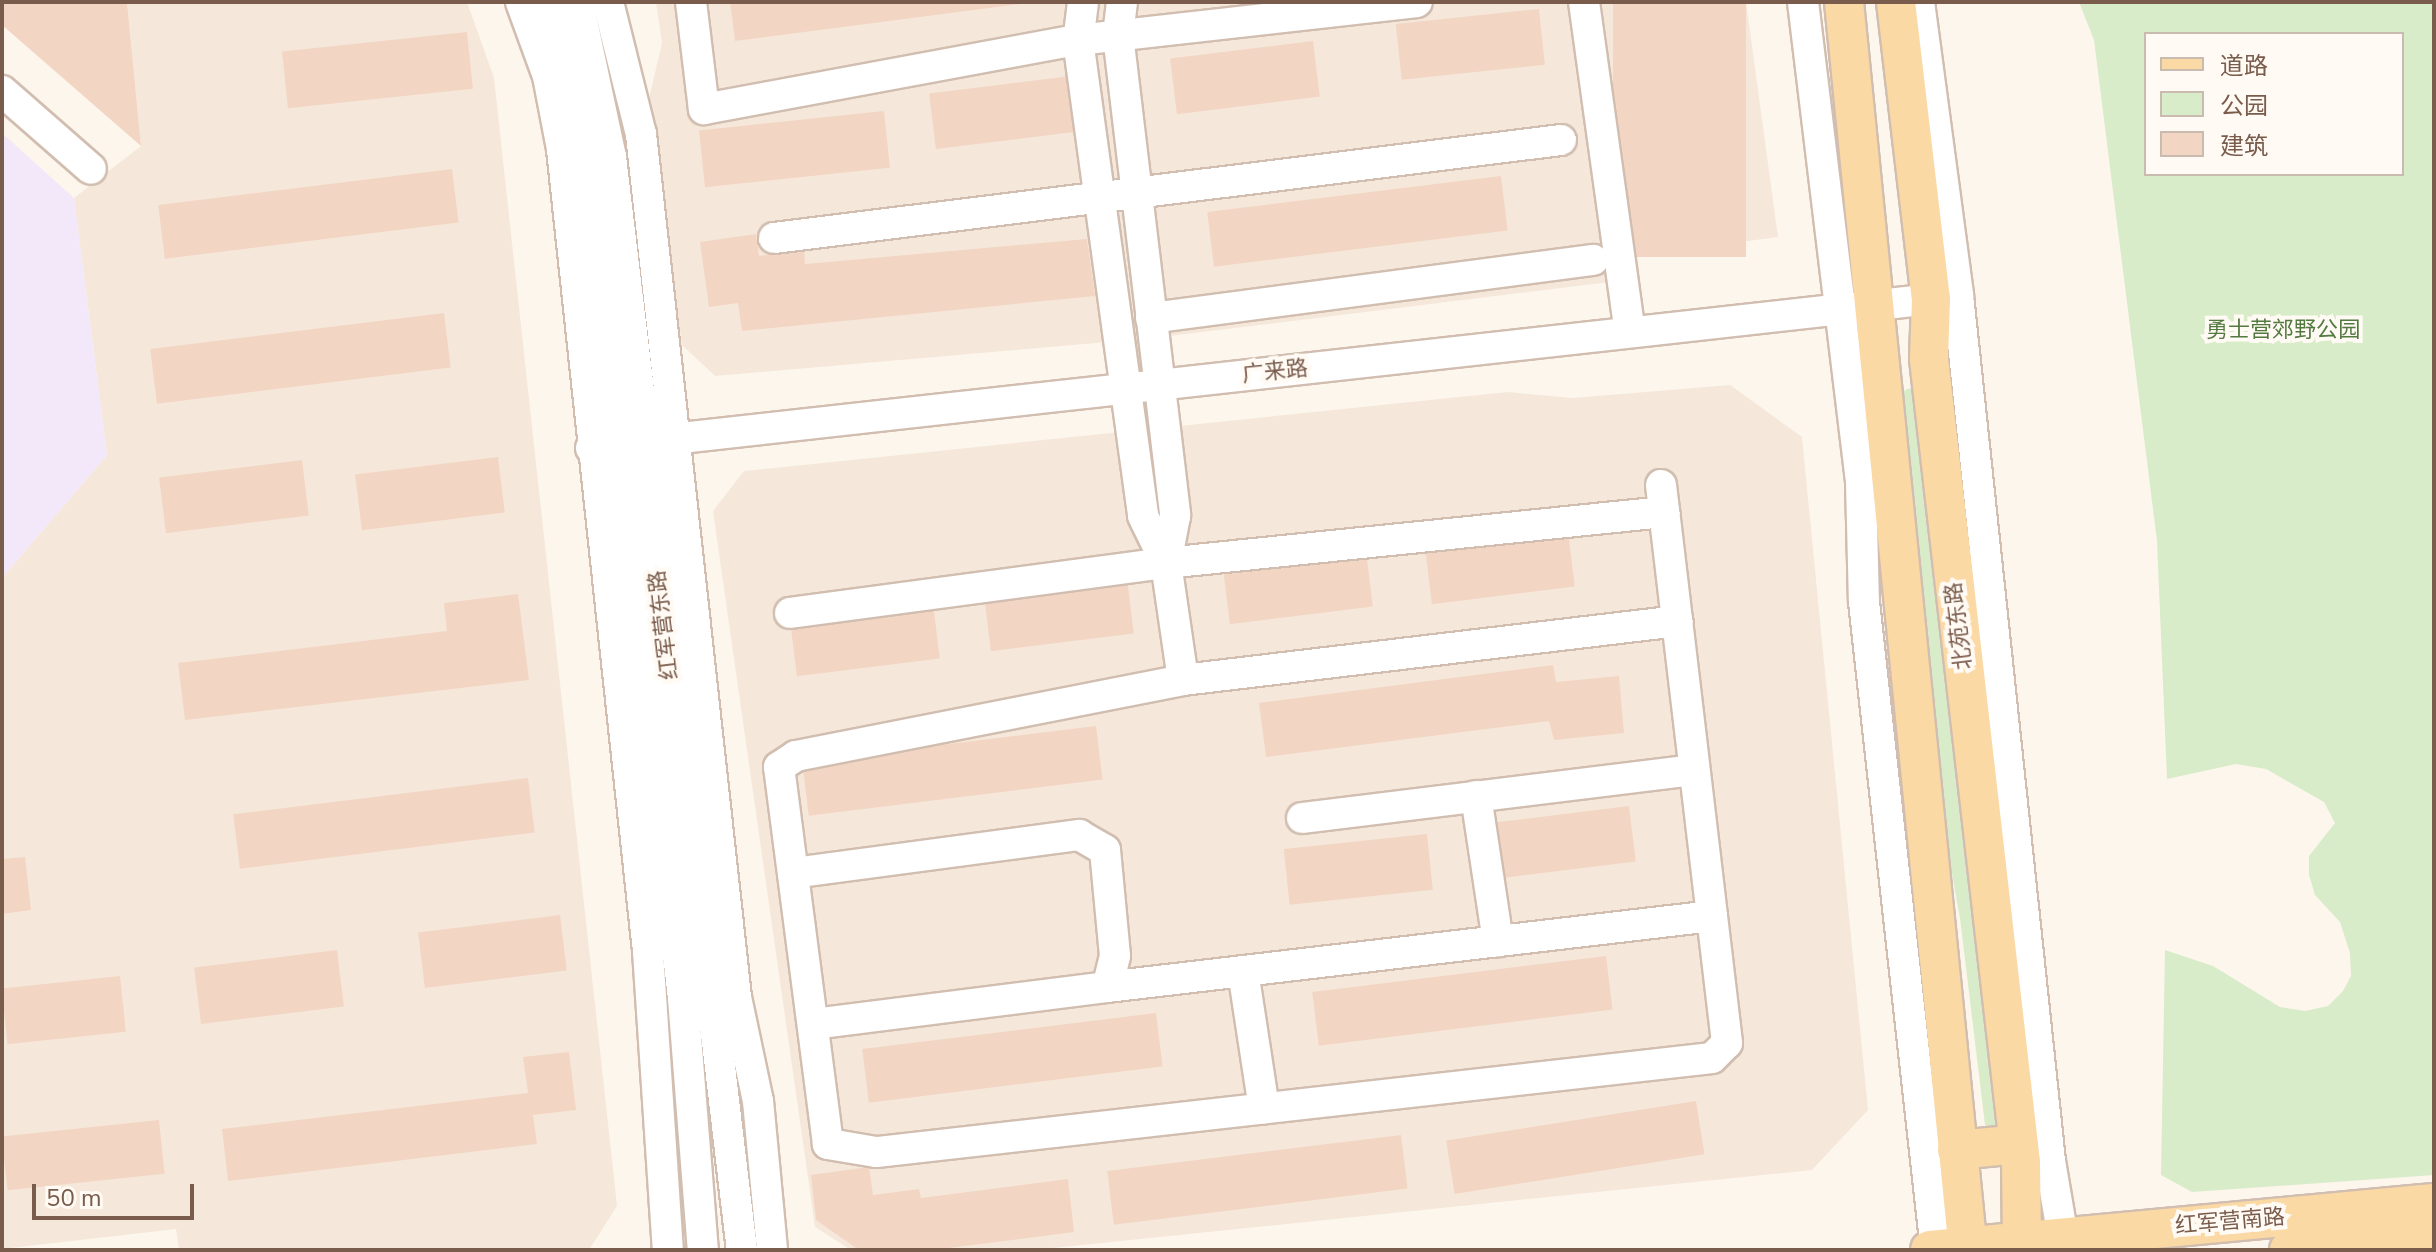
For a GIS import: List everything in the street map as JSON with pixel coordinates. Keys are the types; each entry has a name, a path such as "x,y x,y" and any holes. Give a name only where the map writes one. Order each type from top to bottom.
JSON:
{"main road":[{"path":"1844,2 1866,230 1857,307 1881,385 1957,1150 1947,1249"},
{"name":"北苑东路","path":"1896,2 1923,225 1945,297 1931,380 2019,1144 2022,1246"},
{"path":"1866,230 1923,225"},
{"path":"1881,385 1931,380"},
{"path":"1957,1150 2019,1144"},
{"name":"红军营南路","path":"1947,1249 2065,1244 2434,1203"},
{"name":"红军营南路","path":"2289,1250 2434,1234"}],"street":[{"path":"521,2 548,76 618,445 668,1250"},
{"name":"红军营东路","path":"552,2 586,139 618,445 683,998 703,1250"},
{"name":"红军营东路","path":"578,2 611,157 618,445 742,1250"},
{"path":"608,2 641,134 677,438 736,997 758,1101 772,1250"},
{"path":"691,2 704,109 1078,40 1417,2"},
{"path":"1083,2 1078,40 1103,201 1143,516 1166,563 1183,680"},
{"path":"1122,2 1118,35 1175,516 1166,563"},
{"path":"1584,2 1630,332"},
{"path":"1803,2 1857,307 1864,602 1947,1249"},
{"path":"1919,2 1945,297 2048,1145 2065,1244"},
{"path":"2,91 91,169"},
{"path":"774,238 1103,201 1561,140"},
{"path":"1151,318 1593,260"},
{"name":"广来路","path":"618,445 1945,297"},
{"path":"790,613 1663,498 1727,1043 1712,1058 876,1152 828,1144 779,767 796,756 1183,680 1677,621"},
{"path":"1302,818 1694,770"},
{"path":"1476,796 1498,941"},
{"path":"793,873 1079,835 1105,850 1115,956 1107,987"},
{"path":"813,1024 1712,916"},
{"path":"1243,971 1264,1108"}],"shaded area":[{"path":"127,2 467,2 494,78 617,1206 589,1250 179,1250 176,1229 2,1249 2,578 107,455 74,198 141,146"},
{"path":"656,2 1746,2 1778,237 1637,256 1640,277 1601,283 1153,338 715,376 682,345 647,107 662,43"},
{"path":"2,133 74,198 107,455 2,578"},
{"path":"1730,385 1802,437 1868,1110 1812,1170 1033,1250 851,1250 815,1227 713,511 744,471 1508,392 1573,398"}],"green space":[{"name":"勇士营郊野公园","path":"2079,2 2434,2 2434,1175 2192,1192 2161,1175 2165,950 2213,966 2280,1007 2305,1011 2328,1006 2343,991 2351,976 2350,953 2340,922 2315,895 2309,875 2309,856 2335,823 2324,802 2266,769 2236,764 2167,779 2157,541 2094,40"},
{"path":"1910,388 1914,390 2006,1124 1986,1133 1960,918 1942,820 1901,392"}],"building":[{"path":"2,2 127,2 141,146 2,25"},
{"path":"730,2 1020,2 1020,4 735,41"},
{"path":"1613,2 1746,2 1746,257 1613,257"},
{"path":"1539,9 1545,65 1402,80 1396,24"},
{"path":"467,32 473,89 288,108 282,51"},
{"path":"1313,41 1320,97 1177,114 1170,59"},
{"path":"1071,76 1078,132 936,149 929,93"},
{"path":"884,111 890,168 705,187 699,130"},
{"path":"452,169 459,223 165,259 158,205"},
{"path":"1501,176 1508,231 1214,267 1207,212"},
{"path":"756,234 759,256 804,250 805,264 1087,239 1095,296 742,331 738,303 709,307 700,242"},
{"path":"444,313 451,368 157,404 150,349"},
{"path":"498,457 505,513 362,530 355,475"},
{"path":"302,460 309,516 166,533 159,478"},
{"path":"1568,531 1575,587 1432,604 1425,549"},
{"path":"1366,551 1373,607 1230,624 1223,569"},
{"path":"1127,578 1134,634 991,651 984,596"},
{"path":"518,594 529,680 185,720 178,663 447,631 444,603"},
{"path":"933,603 940,659 797,676 790,621"},
{"path":"1553,665 1556,682 1619,676 1624,733 1554,740 1549,721 1266,757 1259,703"},
{"path":"1096,726 1103,780 809,816 802,762"},
{"path":"528,778 535,833 240,869 233,814"},
{"path":"1629,806 1636,862 1493,879 1486,824"},
{"path":"1427,834 1433,890 1290,905 1284,849"},
{"path":"25,857 31,910 2,914 2,859"},
{"path":"560,915 567,971 425,988 418,932"},
{"path":"337,950 344,1007 201,1024 194,968"},
{"path":"1606,956 1613,1010 1319,1046 1312,992"},
{"path":"120,976 126,1032 8,1044 2,988"},
{"path":"1156,1013 1163,1067 869,1103 862,1049"},
{"path":"569,1052 576,1110 533,1115 537,1144 228,1181 222,1129 528,1093 523,1057"},
{"path":"1696,1101 1704,1154 1455,1194 1446,1141"},
{"path":"159,1120 165,1174 8,1190 2,1137"},
{"path":"1401,1135 1408,1189 1114,1225 1107,1171"},
{"path":"869,1167 873,1195 919,1189 921,1198 1068,1179 1074,1232 933,1250 859,1250 816,1220 811,1175"}]}
